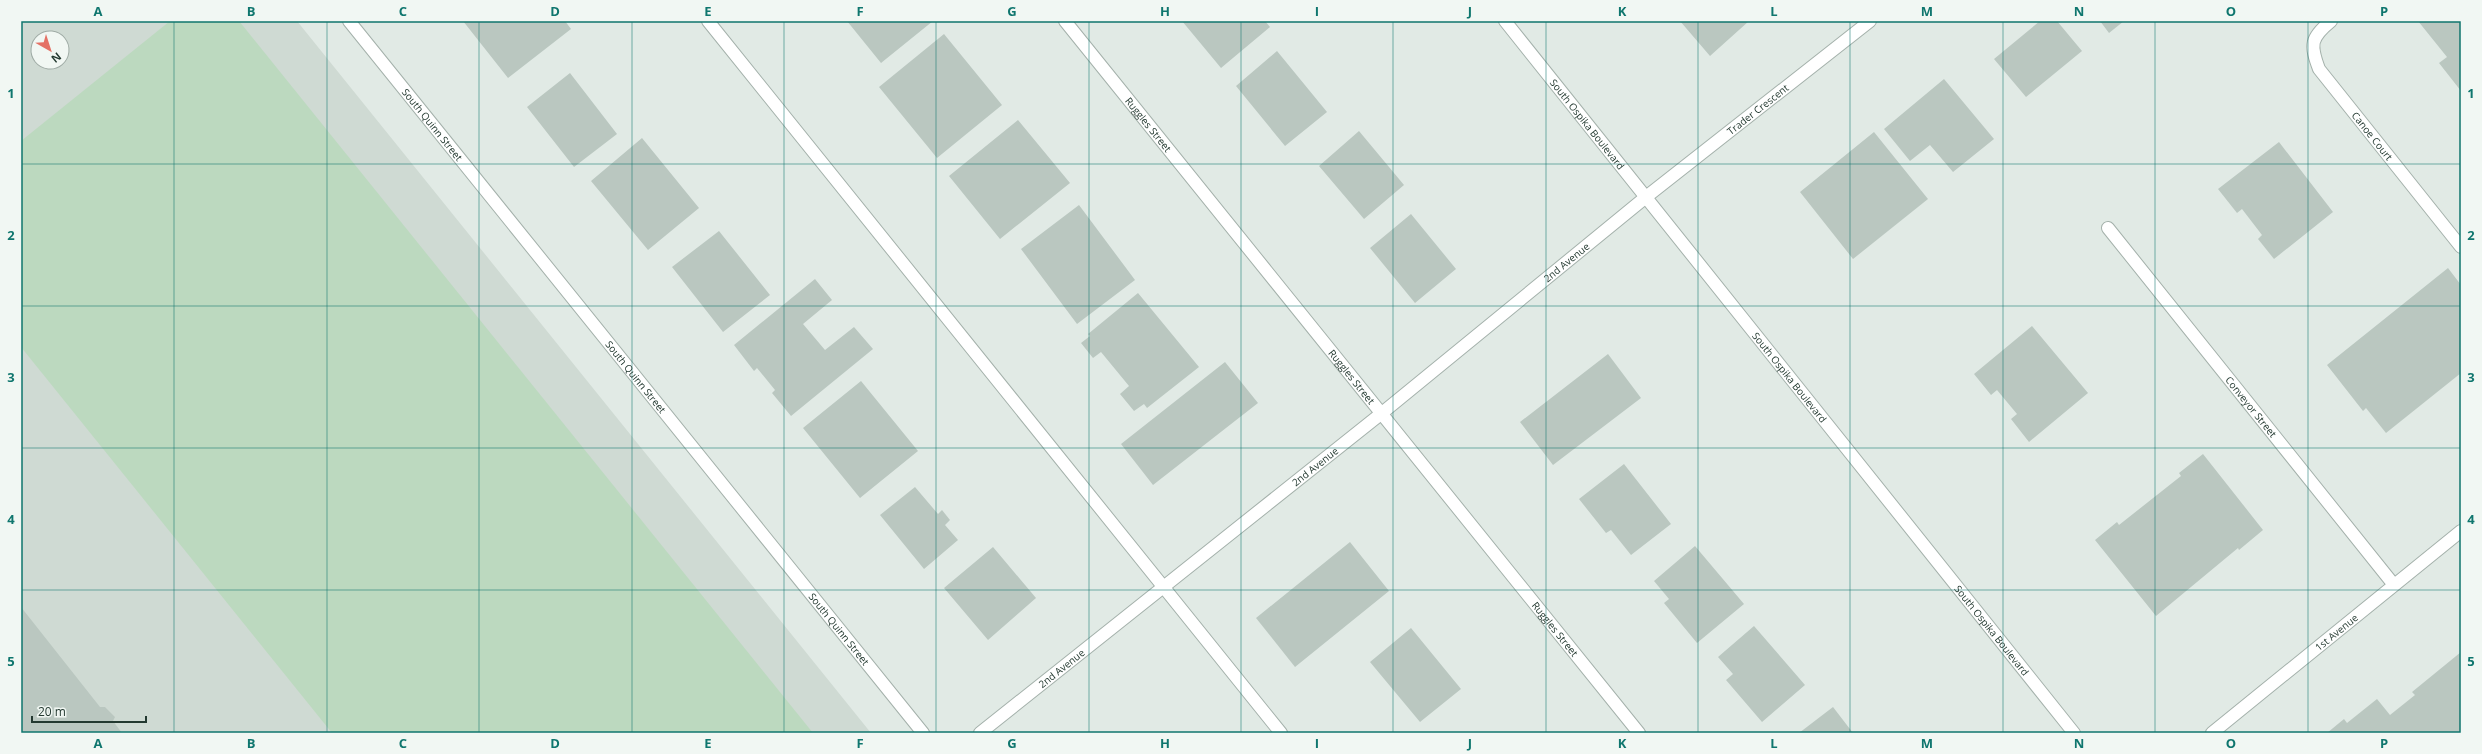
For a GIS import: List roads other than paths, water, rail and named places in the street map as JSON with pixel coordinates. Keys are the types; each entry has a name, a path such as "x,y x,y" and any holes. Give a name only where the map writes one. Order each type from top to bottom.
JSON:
{"street":[{"name":"South Quinn Street","path":"350,21 923,733"},
{"path":"708,21 1281,733"},
{"name":"Ruggles Street","path":"1065,21 1639,733"},
{"name":"South Ospika Boulevard","path":"1505,21 2074,733"},
{"name":"Trader Crescent","path":"1646,197 1870,21"},
{"name":"Canoe Court","path":"2331,21 2317,32 2312,50 2319,69 2461,247"},
{"name":"2nd Avenue","path":"980,733 1382,413 1646,197"},
{"name":"Conveyor Street","path":"2108,228 2394,585"},
{"name":"1st Avenue","path":"2212,733 2461,531"}]}
